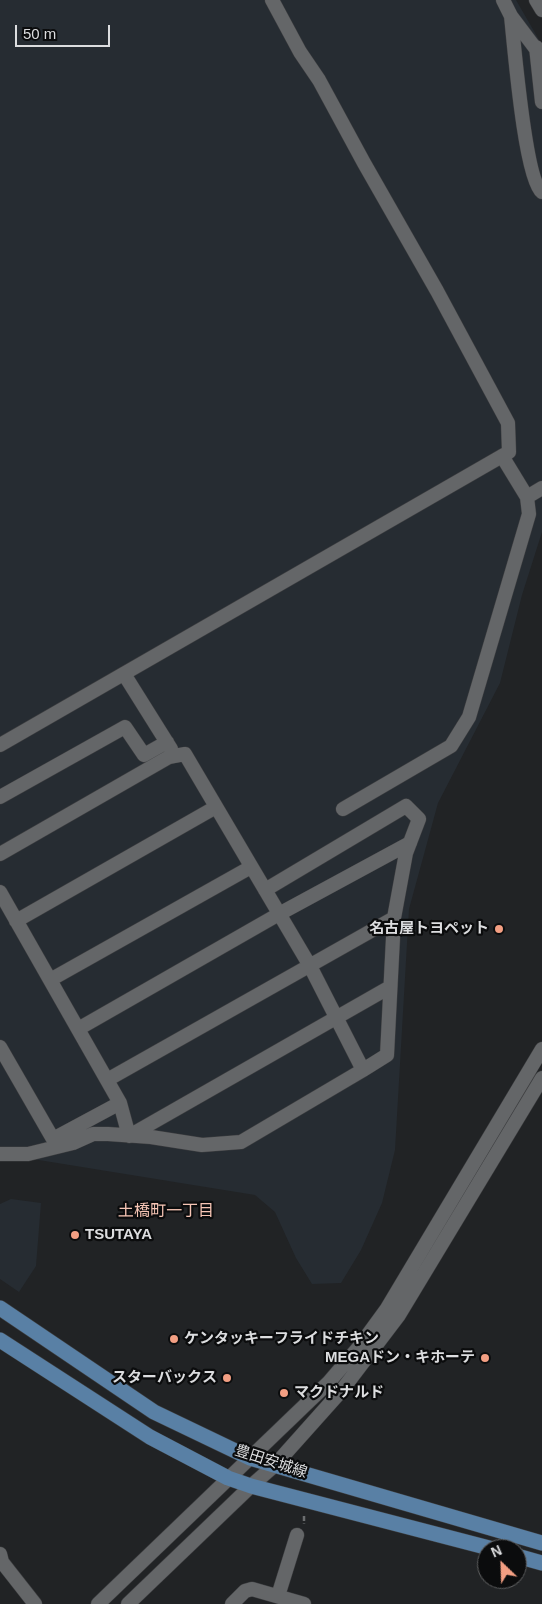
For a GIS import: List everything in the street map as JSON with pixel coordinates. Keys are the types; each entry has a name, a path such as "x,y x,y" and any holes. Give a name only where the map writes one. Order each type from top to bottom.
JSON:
{"main road":[{"name":"豊田安城線","path":"0,1308 154,1412 250,1458 542,1543"},
{"name":"豊田安城線","path":"0,1340 150,1437 228,1478 251,1486 477,1545"},
{"path":"527,1559 542,1563"}],"street":[{"path":"0,745 509,452 508,423 437,291 272,0"},
{"path":"503,0 511,16 539,52 542,102"},
{"path":"536,0 542,10"},
{"path":"511,16 524,131 534,181 542,192"},
{"path":"343,809 451,746 469,717 529,514 527,496 502,456"},
{"path":"527,496 542,488"},
{"path":"124,674 175,756"},
{"path":"0,797 125,727 144,755 150,768"},
{"path":"144,755 167,742"},
{"path":"0,854 169,757 185,754 310,966 363,1070"},
{"path":"55,1143 73,1143 93,1134 202,1144 241,1142 387,1055 394,918 406,852 419,819 406,806 265,890"},
{"path":"16,921 216,807"},
{"path":"78,1029 280,914 410,843"},
{"path":"50,980 251,867"},
{"path":"0,892 120,1103 129,1136"},
{"path":"107,1080 394,918"},
{"path":"129,1136 390,987"},
{"path":"0,1047 55,1143"},
{"path":"98,1604 328,1382 359,1347 386,1310 542,1049"},
{"path":"128,1604 275,1465 342,1390 399,1315 542,1078"},
{"path":"0,1154 28,1154 55,1143 120,1103"},
{"path":"278,1596 297,1535"},
{"path":"0,1554 2,1562 35,1604"},
{"path":"232,1604 245,1591 252,1588 304,1604"}],"shaded area":[{"path":"0,0 516,0 542,45 542,532 522,595 500,683 438,803 409,909 395,1150 382,1203 361,1250 341,1283 312,1284 296,1258 275,1212 255,1195 14,1156 0,1161"},
{"path":"11,1199 41,1203 36,1266 19,1292 0,1279 0,1204"}],"place":[{"name":"名古屋トヨペット","path":"499,929"},
{"name":"TSUTAYA","path":"75,1235"},
{"name":"ケンタッキーフライドチキン","path":"174,1339"},
{"name":"MEGAドン・キホーテ","path":"485,1358"},
{"name":"スターバックス","path":"227,1378"},
{"name":"マクドナルド","path":"284,1393"}],"district":[{"name":"土橋町一丁目","path":"166,1212"}]}
